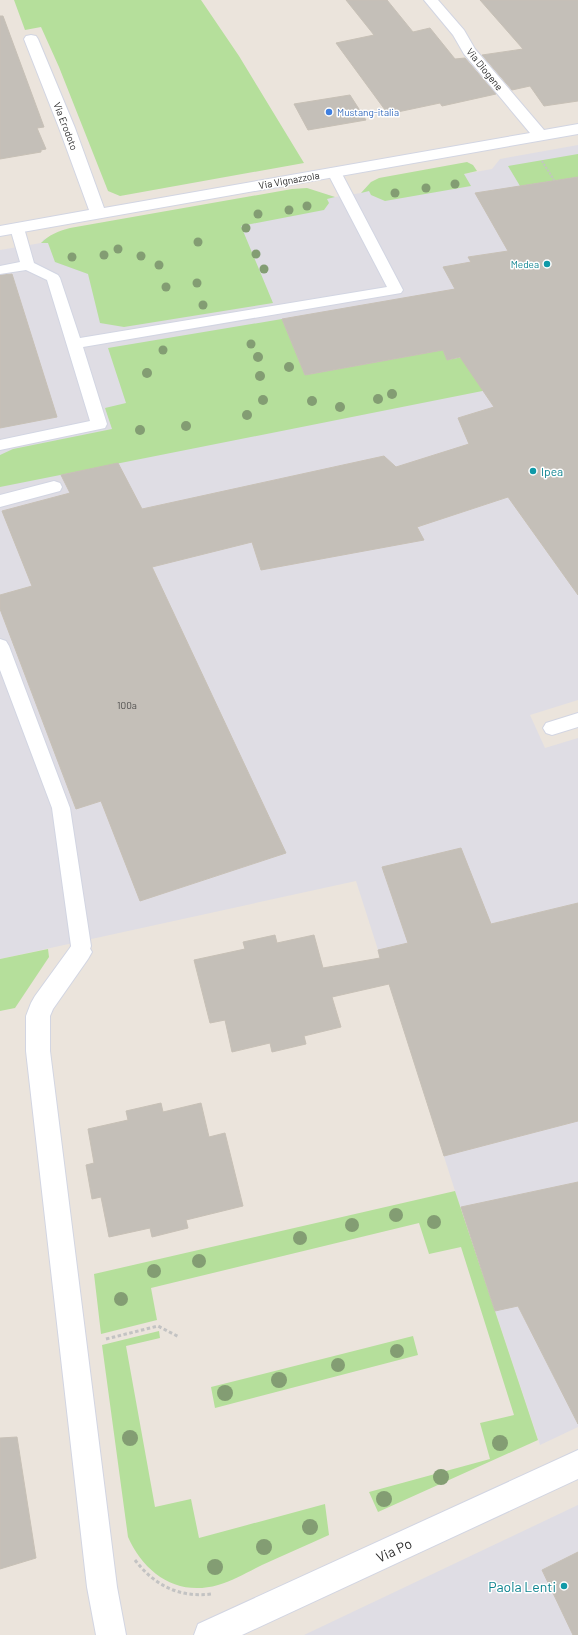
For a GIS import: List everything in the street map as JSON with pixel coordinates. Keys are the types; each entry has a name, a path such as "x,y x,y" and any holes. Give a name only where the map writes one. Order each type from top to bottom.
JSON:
{"street":[{"name":"Via Diogene","path":"431,0 459,33 469,51 541,136"},
{"name":"Via Erodoto","path":"31,39 67,128 98,214"},
{"name":"Via Vignazzola","path":"0,231 578,129"},
{"path":"80,952 43,1003 38,1016 38,1051 102,1587 111,1635"},
{"name":"Via Po","path":"209,1635 578,1464"}],"lane":[{"path":"74,344 396,290 334,172"},
{"path":"17,228 28,266"},
{"path":"0,270 28,266 53,278 100,424 0,445"},
{"path":"0,501 54,487"},
{"path":"0,646 61,808 81,946 80,952"},
{"path":"552,728 578,720"}],"path":[{"path":"539,156 554,180"},
{"path":"104,1339 158,1326 180,1337"},
{"path":"133,1557 142,1570 155,1581 171,1589 186,1594 202,1596 217,1593"}],"shaded area":[{"path":"578,145 578,700 530,715 545,748 578,738 578,1427 540,1445 455,1191 356,881 0,959 0,250 41,243 44,239 315,191 335,197 361,193 371,182 435,179 492,169 500,159"},
{"path":"578,1505 578,1635 304,1635"}],"green space":[{"path":"14,0 201,0 239,56 304,163 120,196 108,191 59,67 41,27 25,30"},
{"path":"578,154 578,177 520,186 508,166"},
{"path":"467,162 473,165 477,171 464,174 471,186 385,201 371,195 369,191 361,193 371,182 379,178"},
{"path":"307,188 335,197 327,199 329,203 324,210 241,226 273,303 124,327 100,323 88,274 55,262 48,243 41,243 54,234 70,228 292,189"},
{"path":"282,319 305,375 443,350 447,360 555,340 578,372 0,487 0,455 13,449 112,429 105,408 126,403 108,348"},
{"path":"48,949 49,957 15,1008 0,1011 0,959"},
{"path":"455,1191 538,1440 378,1512 369,1492 490,1459 480,1423 514,1415 461,1247 429,1254 419,1223 151,1288 157,1320 101,1334 94,1274"},
{"path":"159,1331 160,1338 126,1346 155,1507 191,1499 199,1538 325,1504 329,1535 229,1581 203,1588 189,1588 176,1585 153,1571 143,1561 128,1537 102,1345"},
{"path":"413,1336 418,1355 215,1408 211,1387"}],"building":[{"path":"346,0 387,0 413,32 430,28 455,59 465,58 496,94 442,106 440,103 388,114 336,43 374,35"},
{"path":"480,0 578,0 578,101 544,106 530,86 512,90 482,55 523,49"},
{"path":"0,16 3,16 44,127 37,128 46,149 41,150 41,152 0,159"},
{"name":"Mustang-italia","path":"350,95 366,120 308,130 294,104"},
{"path":"578,177 578,595 508,497 417,527 424,540 261,570 252,542 152,567 286,853 140,901 101,801 76,809 0,609 0,595 32,586 2,511 70,493 61,475 118,463 142,509 384,456 396,467 469,444 458,418 494,407 460,357 447,360 443,350 305,375 282,319 455,289 443,267 471,262 468,257 508,251 475,193"},
{"path":"12,274 57,417 0,428 0,275"},
{"path":"461,848 491,924 578,903 578,1121 444,1156 389,984 332,997 341,1027 304,1036 306,1044 272,1052 270,1043 232,1052 225,1020 210,1023 194,960 245,949 243,942 275,935 277,943 314,935 323,968 380,958 378,950 408,943 382,867"},
{"path":"161,1103 163,1112 201,1103 209,1137 225,1133 243,1206 186,1220 188,1228 152,1237 150,1228 109,1237 101,1197 92,1199 86,1165 94,1163 88,1129 128,1120 126,1111"},
{"path":"578,1182 578,1424 518,1306 495,1311 461,1207"},
{"path":"17,1437 36,1558 0,1569 0,1438"},
{"name":"Paola Lenti","path":"578,1552 578,1635 573,1635 542,1570"}],"place":[{"name":"Mustang-italia","path":"329,112"},
{"name":"Medea","path":"547,264"},
{"name":"Ipea","path":"533,471"},
{"name":"Paola Lenti","path":"564,1586"}]}
